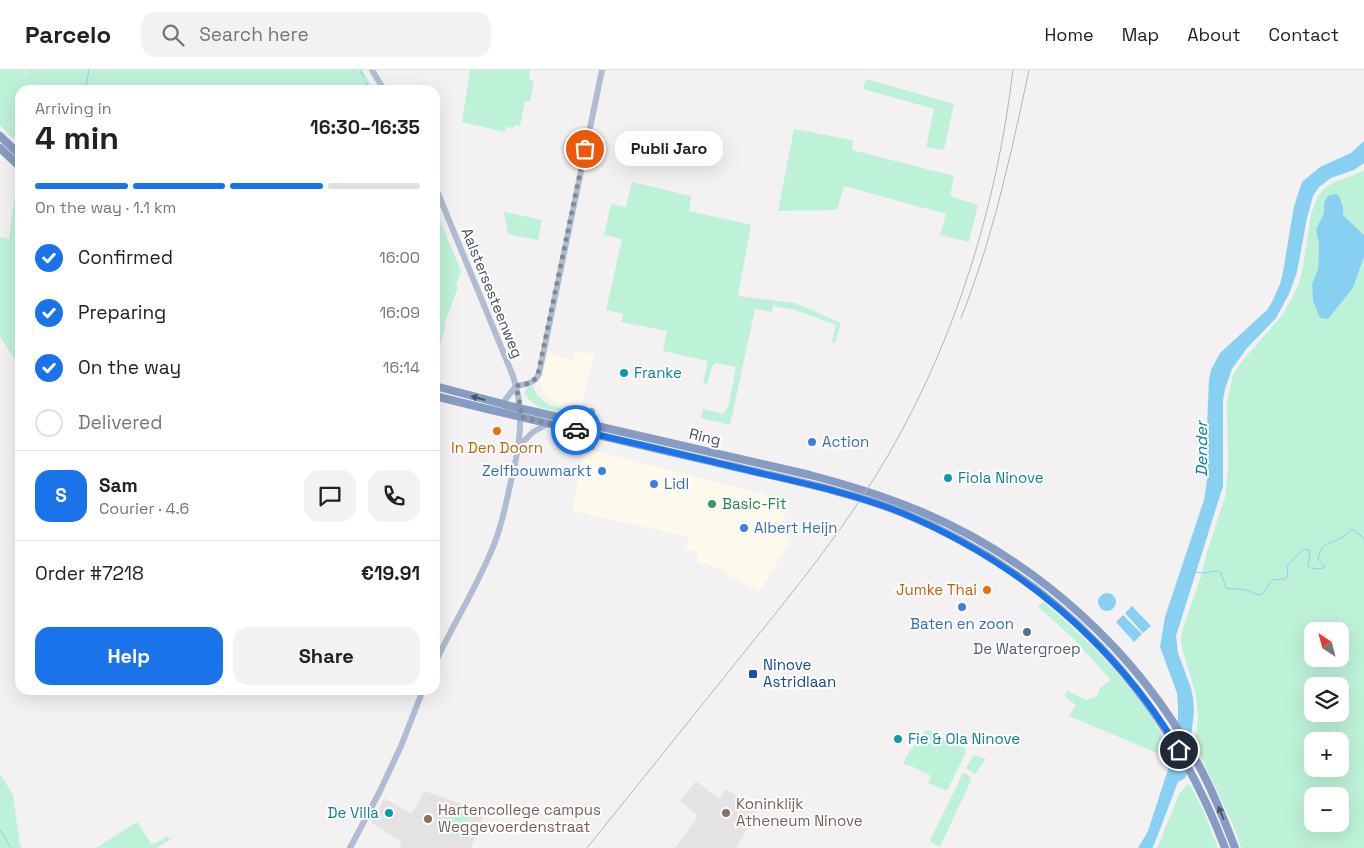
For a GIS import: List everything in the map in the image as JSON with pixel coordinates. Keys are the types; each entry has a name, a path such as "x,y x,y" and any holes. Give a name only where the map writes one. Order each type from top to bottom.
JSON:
{"highway":[{"path":"0,136 15,150"},
{"path":"0,148 15,162"},
{"name":"Ring","path":"440,387 502,404 810,475 882,496 922,512 965,533 1008,558 1032,575 1077,612 1130,666 1164,711 1189,749 1205,779 1235,848"},
{"name":"Ring","path":"440,397 836,491 879,504 960,540 1004,566 1051,601 1103,649 1124,673 1160,720 1186,762 1212,815 1225,848"},
{"path":"577,421 591,412"},
{"path":"570,429 587,445 596,435"}],"main road":[{"path":"372,70 381,85"},
{"path":"502,404 516,386 532,382 538,374 602,70"},
{"name":"Aalstersesteenweg","path":"440,198 516,386 521,408 519,446 494,545 482,573 440,653"},
{"path":"519,446 533,432 549,423"},
{"path":"350,848 380,791 421,695"}],"shaded area":[{"path":"576,351 594,354 581,408 558,403 548,398 543,393 539,382 546,353 573,360"},
{"path":"584,448 789,501 780,532 791,540 759,592 723,572 722,569 696,562 698,552 686,549 689,537 572,511"},
{"name":"Koninklijk Atheneum Ninove","path":"696,781 719,799 726,789 758,810 736,848 675,848 698,816 680,801"},
{"name":"Hartencollege campus Weggevoerdenstraat","path":"425,791 484,813 471,848 399,848 402,842 372,823 384,798 411,814"}],"green space":[{"path":"0,70 26,70 25,83 27,70 362,70 371,85 15,85 15,137 13,139 0,125"},
{"path":"470,70 530,70 529,80 534,81 530,101 525,101 520,126 506,127 505,132 462,122"},
{"path":"866,79 954,104 944,150 926,147 934,109 863,89"},
{"path":"794,129 853,140 852,150 954,176 950,196 978,205 969,242 940,235 946,214 844,186 837,210 778,211"},
{"path":"1364,170 1364,235 1343,215 1343,207 1324,203 1324,213 1316,229 1319,245 1318,269 1312,284 1313,301 1320,317 1328,319 1353,288 1364,257 1364,848 1241,848 1233,825 1200,755 1201,751 1196,736 1198,715 1196,695 1182,648 1182,631 1225,497 1228,469 1227,403 1233,375 1239,365 1283,314 1292,298 1299,283 1303,267 1311,214 1318,196 1334,182"},
{"path":"632,182 691,196 689,211 751,225 738,296 795,303 841,323 835,343 832,342 836,325 795,310 773,306 772,312 755,309 730,425 701,418 703,409 723,414 728,407 736,367 715,363 707,384 703,383 708,361 663,351 667,331 621,322 623,314 606,310 622,239 604,235 611,204 626,207"},
{"path":"15,193 15,361 0,336 0,237 9,239"},
{"path":"504,212 542,220 538,240 508,234"},
{"path":"440,220 461,271 456,285 458,287 444,325 440,346"},
{"path":"532,386 538,396 549,405 582,414 560,412 537,406 525,394 527,388"},
{"path":"1043,602 1097,651 1122,678 1149,713 1173,754 1171,759 1069,716 1076,705 1064,696 1068,691 1086,700 1097,696 1100,688 1111,680 1073,638 1038,607"},
{"path":"929,730 965,748 966,752 947,791 928,783 931,776 904,764 906,757 922,734"},
{"path":"974,755 986,759 975,774 966,768"},
{"path":"963,773 972,778 940,847 930,842 930,840"},
{"path":"0,774 13,795 20,845 23,848 0,848"},
{"path":"1189,783 1202,808 1218,848 1157,848 1179,794"},
{"path":"456,803 473,810 457,838 442,829"},
{"path":"137,822 152,845 168,836 170,839 173,838 156,848 96,848"}],"water":[{"path":"1364,141 1364,163 1354,170 1331,178 1319,187 1313,196 1297,272 1289,294 1276,318 1247,348 1232,369 1225,389 1223,400 1223,486 1176,636 1178,653 1193,698 1194,712 1191,737 1197,749 1185,778 1178,782 1153,847 1138,848 1148,831 1173,754 1178,718 1177,693 1160,647 1165,617 1204,500 1208,473 1207,427 1211,370 1220,353 1267,310 1273,300 1283,272 1294,206 1302,182 1320,167 1351,153"},
{"path":"1335,194 1339,196 1343,207 1343,215 1364,235 1364,257 1353,288 1328,319 1320,318 1313,301 1312,284 1318,269 1319,245 1316,229 1324,213 1324,203 1328,196"},
{"path":"1107,593 1113,596 1116,602 1113,608 1107,611 1101,608 1098,602 1101,596"},
{"path":"1132,606 1151,626 1143,633 1125,613"},
{"path":"1123,615 1142,634 1134,642 1116,622"}],"waterway":[{"path":"86,85 89,70"},
{"path":"360,70 364,77"},
{"path":"365,81 368,85"},
{"path":"1196,572 1218,571 1221,573 1226,588 1243,589 1256,594 1262,594 1272,580 1285,579 1288,576 1287,566 1305,549 1310,551 1308,567 1321,569 1325,567 1318,559 1321,549 1326,544 1342,537 1351,530 1355,530 1364,539"},
{"path":"0,830 11,848"}],"railway":[{"path":"587,848 804,578 858,504 890,452 935,362 971,267 985,219 996,170 1013,70"},
{"path":"961,318 992,227 1029,70"}],"way so far":[{"path":"576,430 521,417 516,386 532,382 538,374 585,149"}],"place":[{"name":"Publi Jaro","path":"585,149"},
{"name":"Franke","path":"624,373"},
{"name":"In Den Doorn","path":"497,431"},
{"name":"Action","path":"812,442"},
{"name":"Zelfbouwmarkt","path":"602,471"},
{"name":"Fiola Ninove","path":"948,478"},
{"name":"Lidl","path":"654,484"},
{"name":"Basic-Fit","path":"712,504"},
{"name":"Albert Heijn","path":"744,528"},
{"name":"Jumke Thai","path":"987,590"},
{"name":"Baten en zoon","path":"962,607"},
{"name":"De Watergroep","path":"1027,632"},
{"name":"Ninove Astridlaan","path":"753,674"},
{"name":"Fie & Ola Ninove","path":"898,739"},
{"name":"De Villa","path":"389,813"},
{"name":"Koninklijk Atheneum Ninove","path":"726,813"},
{"name":"Hartencollege campus Weggevoerdenstraat","path":"428,819"}],"route":[{"path":"576,430 844,493 902,513 960,540 1027,582 1071,618 1124,673 1160,720 1179,750"}],"water label":[{"name":"Dender","path":"1201,449"}]}
